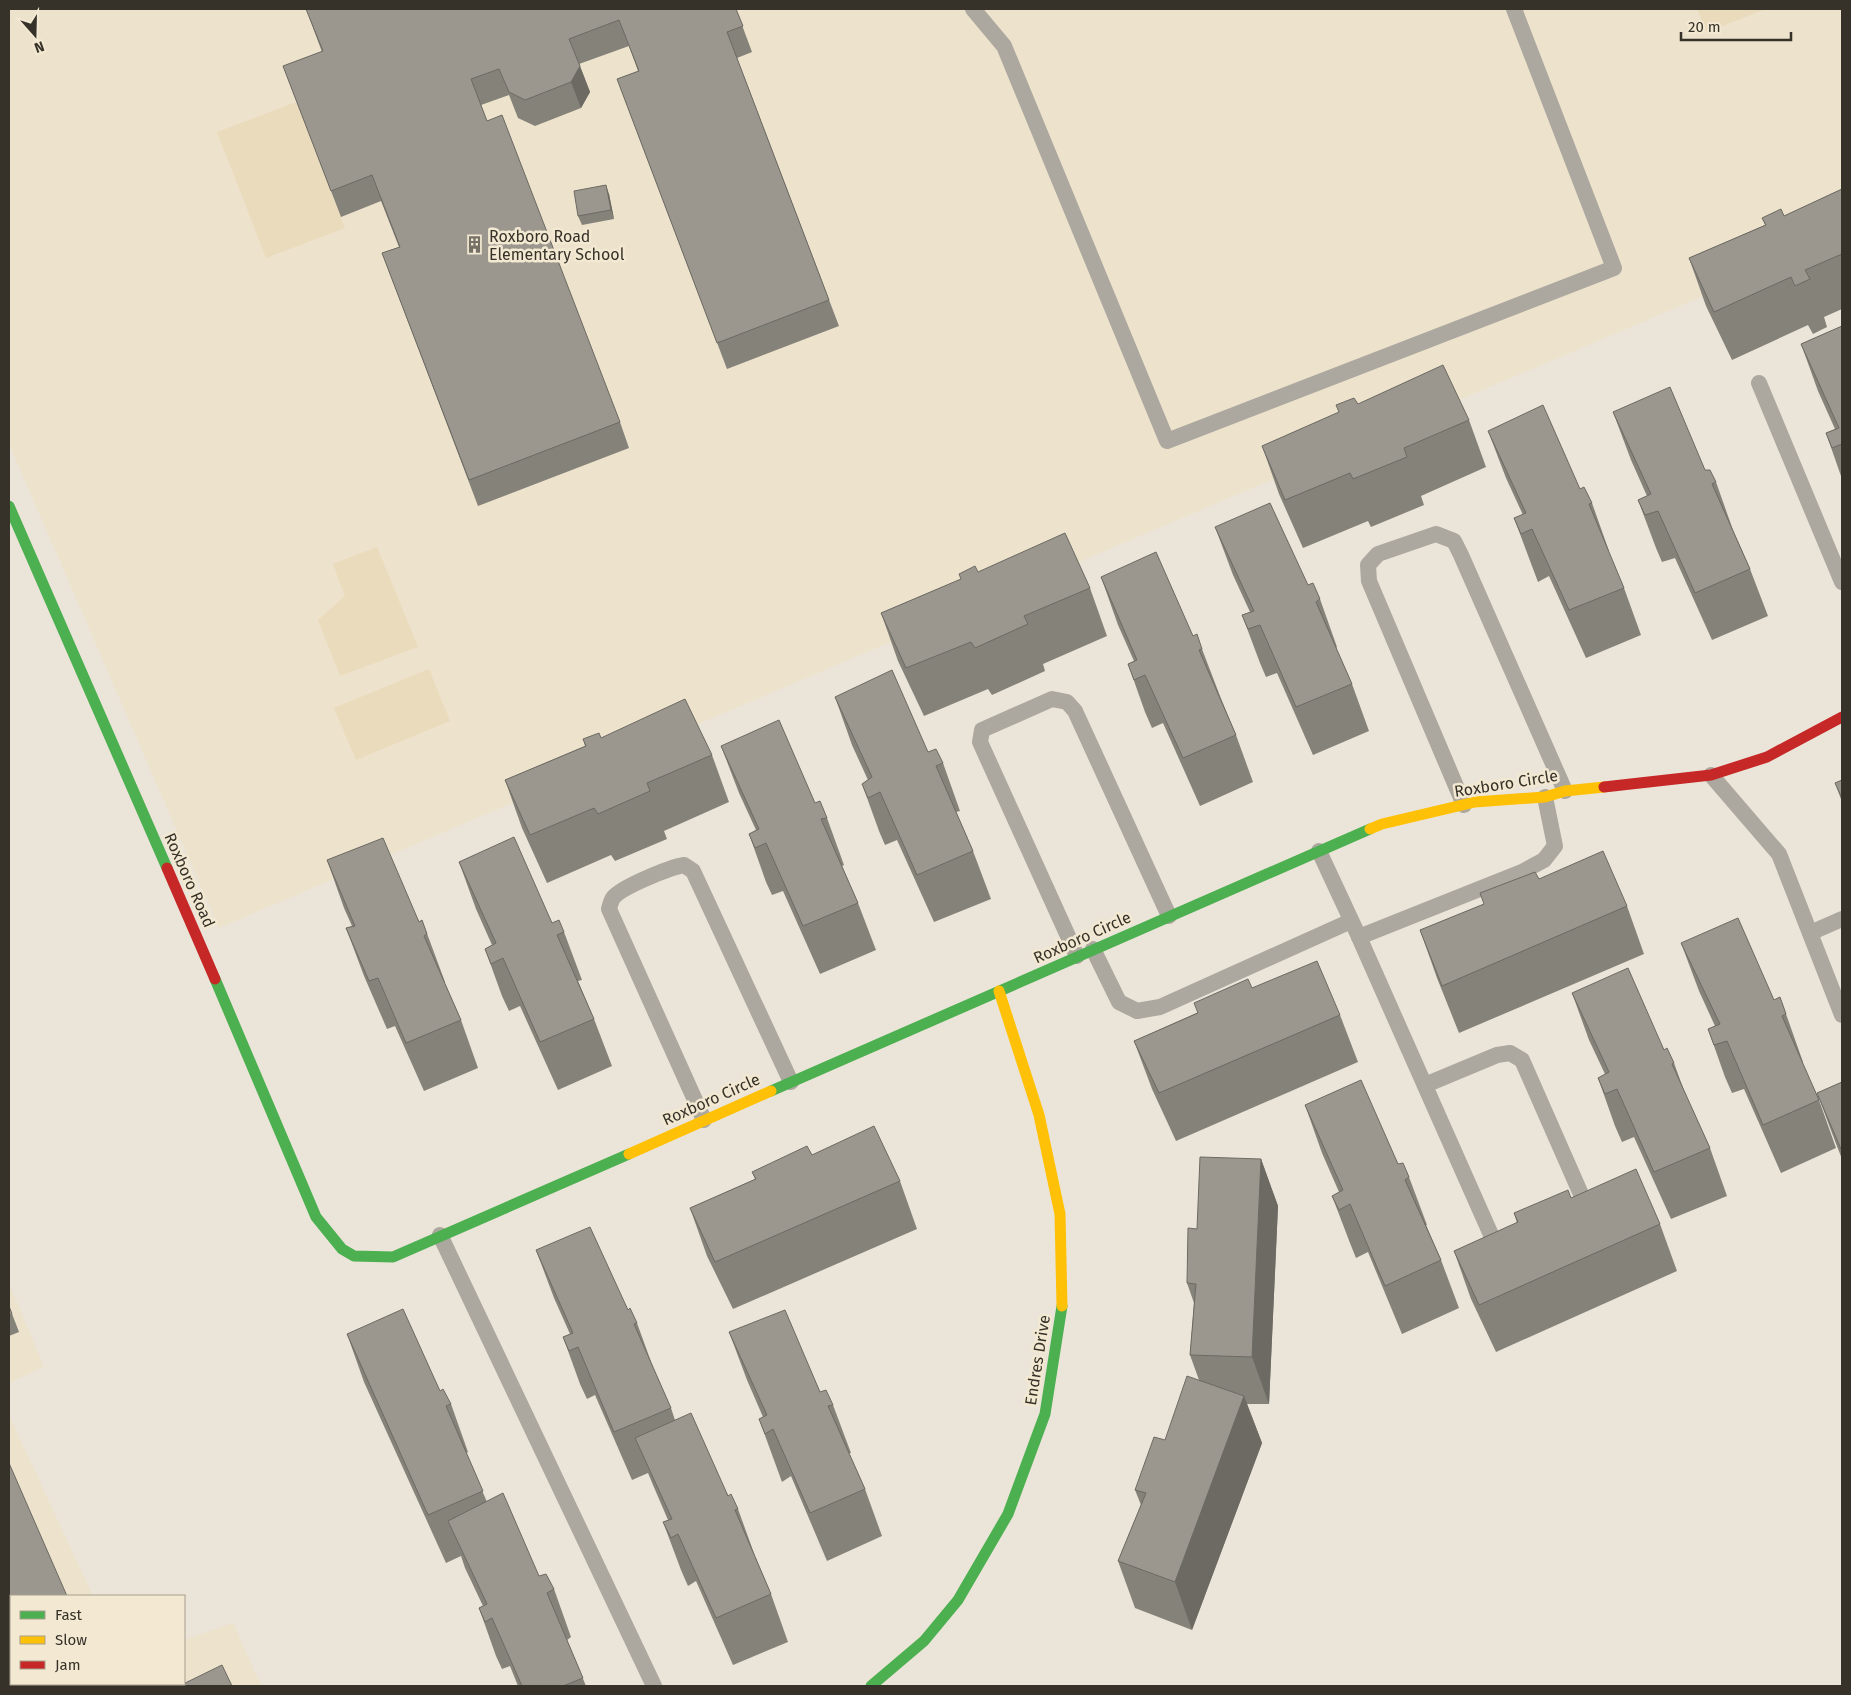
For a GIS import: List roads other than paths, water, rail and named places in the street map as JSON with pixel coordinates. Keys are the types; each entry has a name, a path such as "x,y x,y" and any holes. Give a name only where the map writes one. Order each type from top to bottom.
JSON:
{"street":[{"name":"Roxboro Road","path":"9,506 225,1002 316,1217 342,1249 354,1256"},
{"name":"Roxboro Circle","path":"354,1256 393,1257 1382,824 1475,802 1545,797 1565,791 1711,775 1767,757 1842,717"},
{"name":"Endres Drive","path":"871,1686 924,1641 958,1600 1008,1514 1045,1414 1063,1300 1060,1214 1039,1115 999,991"}],"lane":[{"path":"973,9 1004,46 1166,441 1614,268 1514,9"},
{"path":"1759,383 1842,582"},
{"path":"1464,805 1369,581 1368,565 1378,554 1436,534 1454,541 1565,791"},
{"path":"1078,956 980,742 982,730 1052,699 1067,702 1075,711 1169,916"},
{"path":"1711,775 1779,854 1842,1015"},
{"path":"1359,937 1522,872 1544,860 1555,846 1545,797"},
{"path":"1319,851 1492,1237 1508,1243 1526,1236"},
{"path":"704,1120 609,909 612,899 620,891 674,866 684,865 693,871 791,1082"},
{"path":"1810,933 1842,919"},
{"path":"1093,949 1119,1002 1137,1012 1160,1006 1351,921"},
{"path":"1425,1085 1497,1055 1510,1053 1522,1060 1584,1201 1580,1214 1562,1221"},
{"path":"440,1235 654,1686"}],"place":[{"name":"Roxboro Road Elementary School","path":"475,245"}]}
